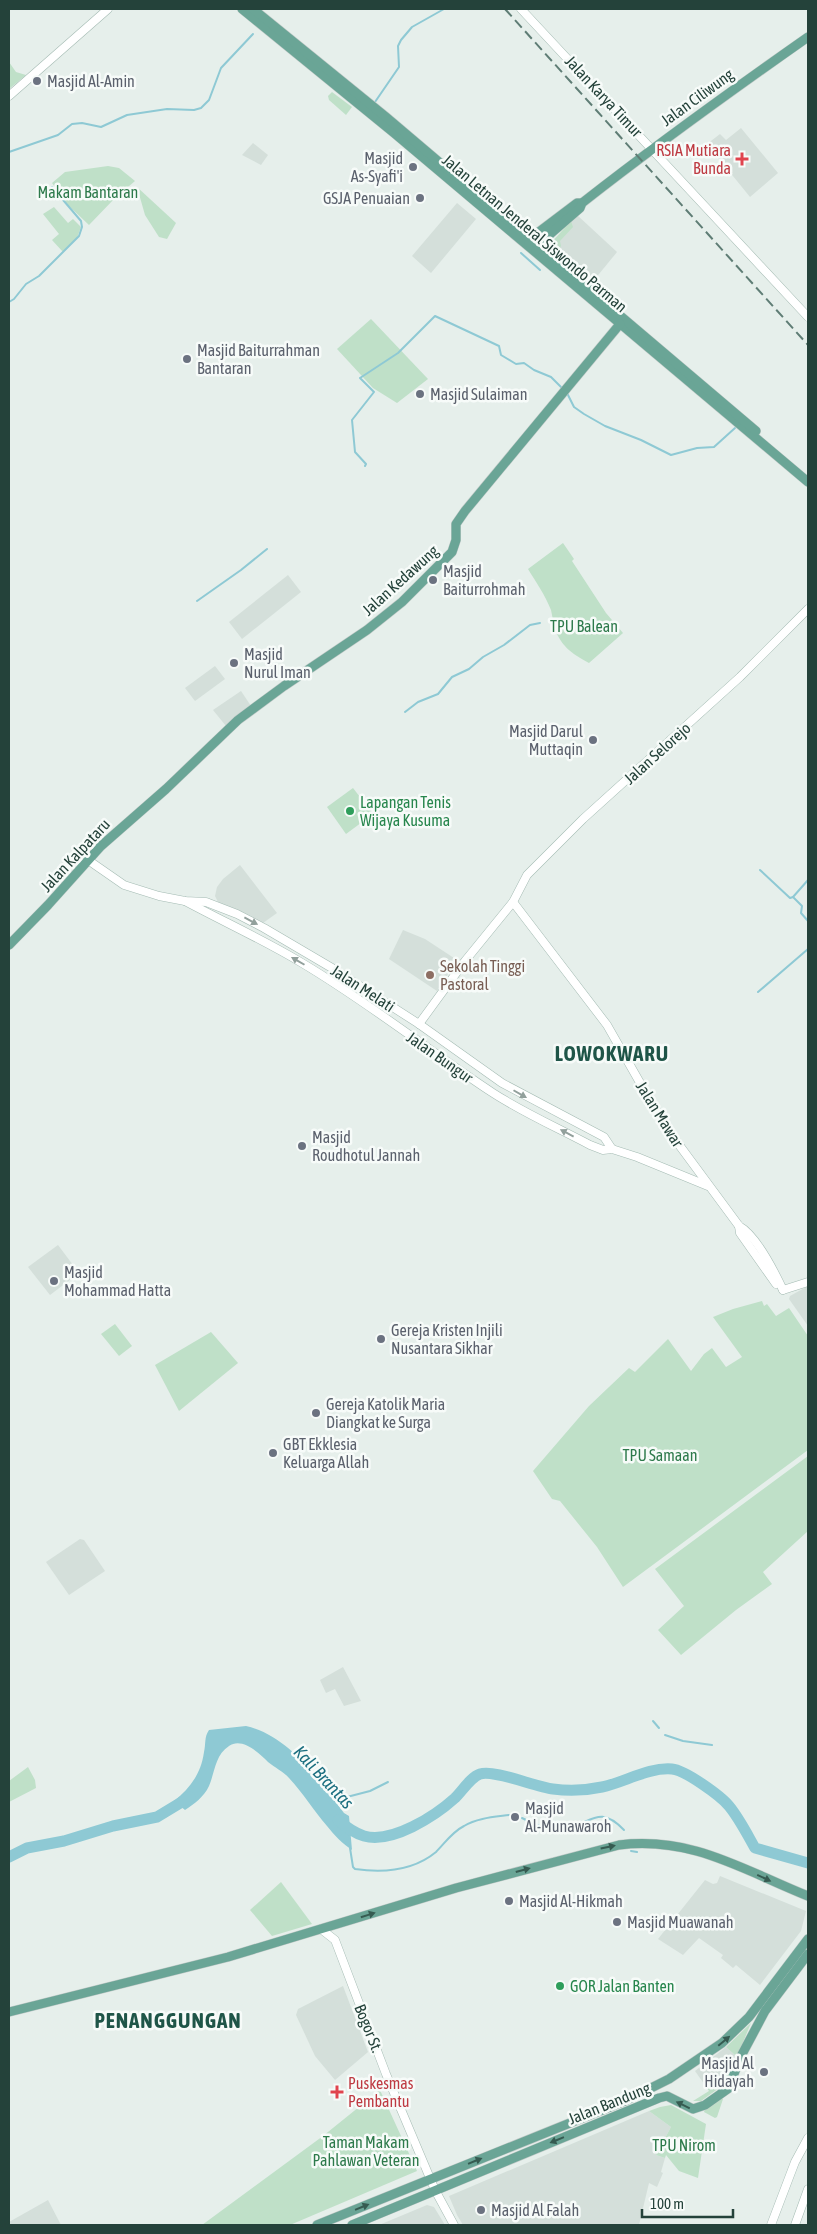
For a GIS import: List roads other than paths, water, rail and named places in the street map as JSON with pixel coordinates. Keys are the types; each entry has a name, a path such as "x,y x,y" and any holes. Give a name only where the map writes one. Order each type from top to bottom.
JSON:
{"main road":[{"path":"9,96 108,9"},
{"name":"Jalan Letnan Jenderal Siswondo Parman","path":"242,9 331,78 808,474"},
{"name":"Jalan Letnan Jenderal Siswondo Parman","path":"253,9 296,50"},
{"name":"Jalan Karya Timur","path":"521,9 653,148 808,317"},
{"name":"Jalan Ciliwung","path":"537,249 549,235 580,208 582,203 703,110 808,37"},
{"name":"Jalan Ciliwung","path":"530,243 540,231 577,203 582,203"},
{"name":"Jalan Letnan Jenderal Siswondo Parman","path":"537,249 620,324 808,482"},
{"name":"Jalan Kedawung","path":"166,789 238,720 381,619 445,562 455,547 455,527 457,521 620,324"},
{"name":"Jalan Selorejo","path":"419,1024 464,961 513,902 527,875 569,832 740,677 808,609"},
{"name":"Jalan Kalpataru","path":"9,945 48,906 114,832 166,789"},
{"name":"Jalan Bungur","path":"88,860 124,885 156,896 184,901 206,902"},
{"name":"Jalan Bungur","path":"184,901 302,963 388,1019 415,1040 495,1094 590,1145 603,1150 612,1149 708,1186"},
{"name":"Jalan Melati","path":"206,902 237,914 283,938 419,1024 502,1083 604,1137 612,1149"},
{"name":"Jalan Mawar","path":"513,902 608,1025 659,1114 708,1186 739,1226 740,1233 776,1284 783,1290 808,1282"},
{"path":"277,949 283,938"},
{"path":"495,1094 502,1083"},
{"path":"9,2012 169,1973 479,1881 599,1849 636,1843 677,1846 707,1853 808,1896"},
{"path":"321,1929 335,1940 338,1924"},
{"name":"Bogor St.","path":"335,1940 386,2074 435,2190 454,2225"},
{"name":"Jalan Bandung","path":"316,2225 627,2100 669,2079 722,2043 745,2022 808,1940"},
{"name":"Jalan Bandung","path":"352,2225 667,2096 693,2109 705,2105 729,2088 739,2060 765,2011 808,1954"},
{"path":"667,2096 669,2079"},
{"path":"771,2225 795,2162 808,2138"},
{"path":"795,2225 808,2189"}],"water":[{"path":"246,1726 262,1731 276,1739 302,1761 344,1813 349,1816 352,1850 333,1833 282,1771 250,1747 239,1743 229,1746 221,1754 211,1781 202,1797 185,1810 174,1801 190,1786 197,1774 203,1760 209,1730"}],"waterway":[{"path":"375,102 399,67 398,46 401,40 412,27 444,9"},
{"path":"9,152 58,135 72,124 82,123 101,127 127,115 167,109 194,110 201,108 209,100 221,68 253,34"},
{"path":"9,302 14,299 26,284 39,276 79,236 82,227 81,221 52,187"},
{"path":"521,253 540,270"},
{"path":"365,466 366,464 355,452 352,420 374,392 360,378 398,353 435,316 499,346 501,355 516,364 524,363 534,370 551,377 563,389"},
{"path":"567,393 574,407 584,414 605,426 641,440 671,455 697,448 714,447 735,428"},
{"path":"197,601 267,549"},
{"path":"405,712 418,702 438,694 452,677 469,669 483,657 504,645 530,625 540,623"},
{"path":"760,870 790,898 793,897"},
{"path":"808,880 793,897 802,906 801,913 808,921"},
{"path":"758,992 808,949"},
{"path":"653,1721 659,1728"},
{"path":"665,1735 683,1741 712,1745"},
{"name":"Kali Brantas","path":"338,1820 350,1830 364,1836 387,1836 400,1832 436,1813 455,1798 473,1778 486,1773 505,1776 545,1788 578,1790 611,1785 646,1772 672,1769 678,1770 694,1779 725,1802 736,1816 755,1848 808,1863"},
{"path":"343,1798 370,1791 388,1782"},
{"name":"Kali Brantas","path":"9,1857 27,1848 64,1841 113,1826 157,1817 190,1797"},
{"path":"350,1848 355,1869 376,1871 408,1867 436,1852 456,1831 469,1823 486,1818 509,1815"},
{"path":"522,1818 542,1827 563,1829 601,1817 615,1822 624,1830"},
{"path":"631,1851 637,1852"}],"railway":[{"path":"505,9 808,345"}],"place":[{"name":"Masjid Al-Amin","path":"37,81"},
{"name":"RSIA Mutiara Bunda","path":"742,159"},
{"name":"Masjid As-Syafi'i","path":"413,167"},
{"name":"GSJA Penuaian","path":"420,198"},
{"name":"Masjid Baiturrahman Bantaran","path":"187,359"},
{"name":"Masjid Sulaiman","path":"420,394"},
{"name":"Masjid Baiturrohmah","path":"433,580"},
{"name":"Masjid Nurul Iman","path":"234,663"},
{"name":"Masjid Darul Muttaqin","path":"593,740"},
{"name":"Lapangan Tenis Wijaya Kusuma","path":"350,811"},
{"name":"Sekolah Tinggi Pastoral","path":"430,975"},
{"name":"Masjid Roudhotul Jannah","path":"302,1146"},
{"name":"Masjid Mohammad Hatta","path":"54,1281"},
{"name":"Gereja Kristen Injili Nusantara Sikhar","path":"381,1339"},
{"name":"Gereja Katolik Maria Diangkat ke Surga","path":"316,1413"},
{"name":"GBT Ekklesia Keluarga Allah","path":"273,1453"},
{"name":"Masjid Al-Munawaroh","path":"515,1817"},
{"name":"Masjid Al-Hikmah","path":"509,1901"},
{"name":"Masjid Muawanah","path":"617,1922"},
{"name":"GOR Jalan Banten","path":"560,1986"},
{"name":"Masjid Al Hidayah","path":"764,2072"},
{"name":"Puskesmas Pembantu","path":"337,2092"},
{"name":"Masjid Al Falah","path":"481,2210"}],"district":[{"name":"LOWOKWARU","path":"612,1053"},
{"name":"PENANGGUNGAN","path":"168,2020"}],"park label":[{"name":"Makam Bantaran","path":"88,192"},
{"name":"TPU Balean","path":"584,626"},
{"name":"TPU Samaan","path":"660,1455"},
{"name":"TPU Nirom","path":"684,2145"},
{"name":"Taman Makam Pahlawan Veteran","path":"366,2151"}]}
